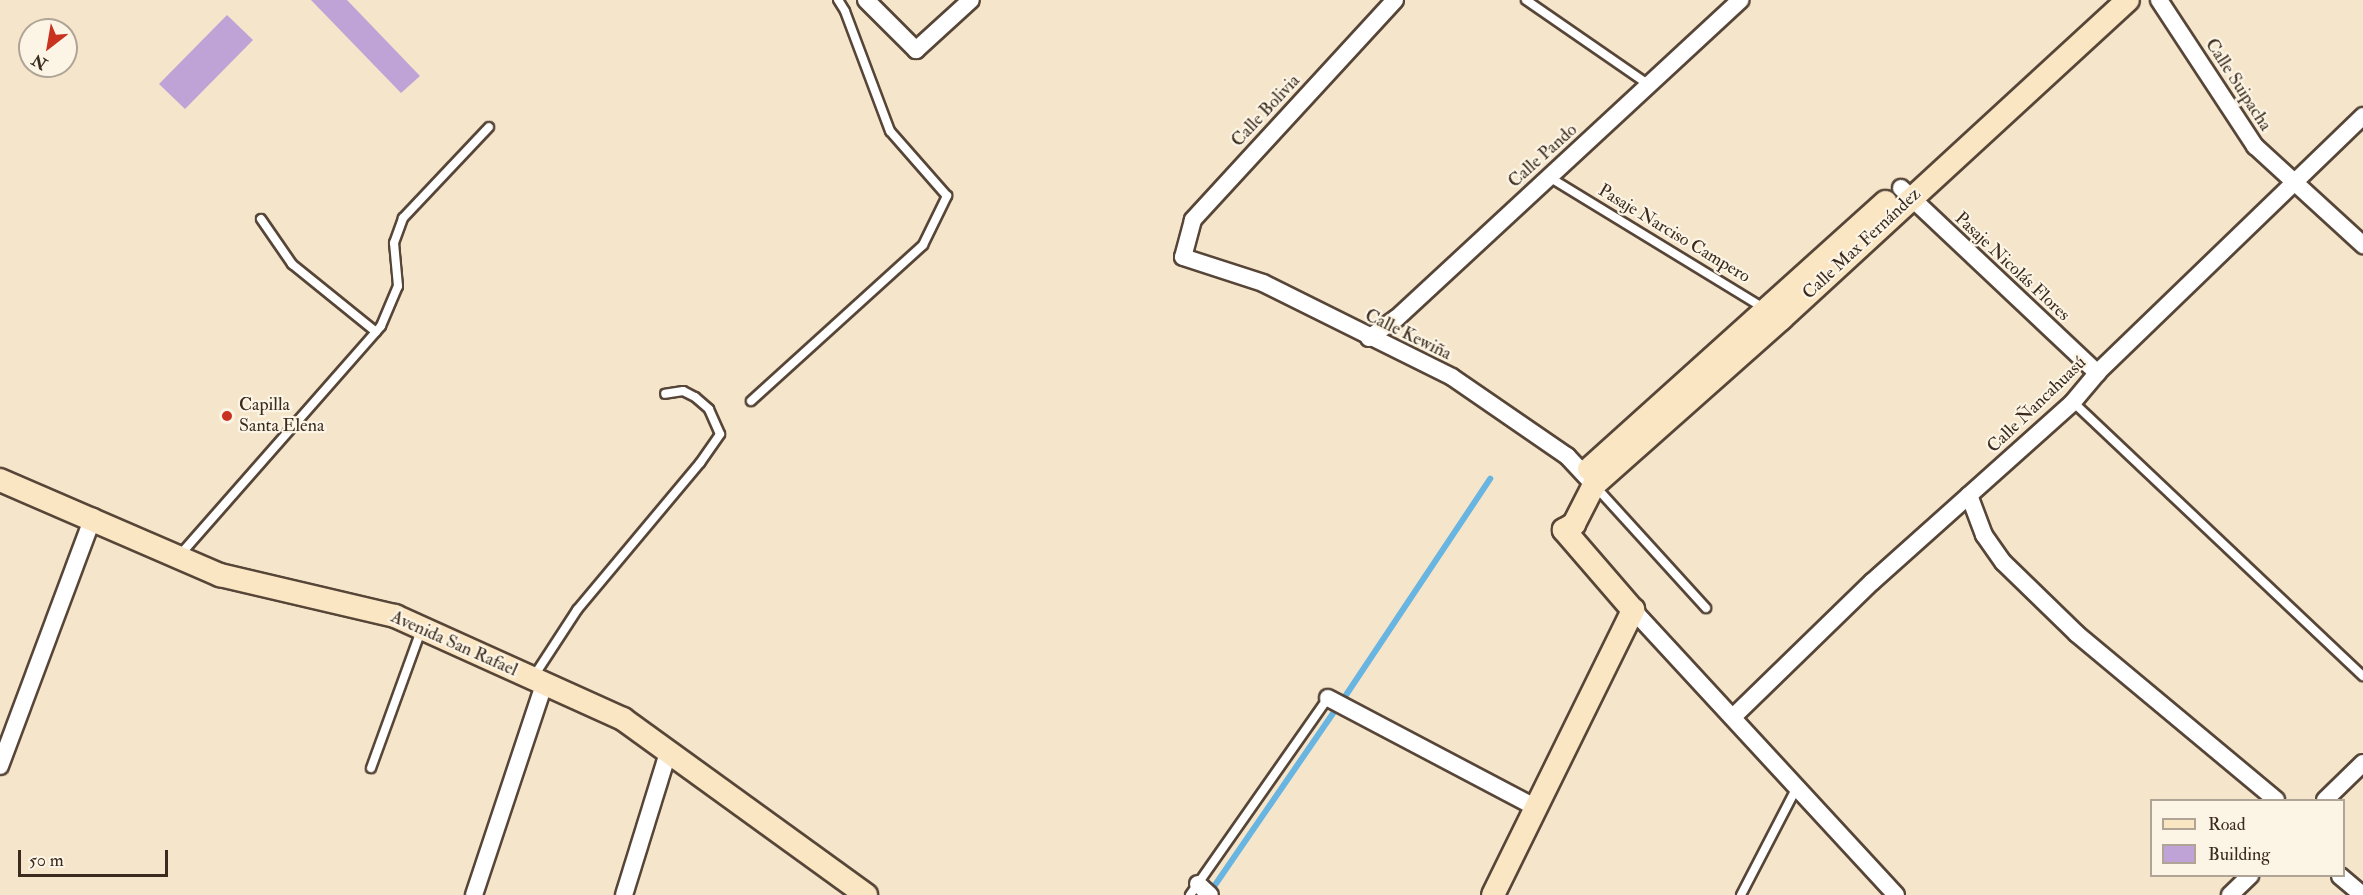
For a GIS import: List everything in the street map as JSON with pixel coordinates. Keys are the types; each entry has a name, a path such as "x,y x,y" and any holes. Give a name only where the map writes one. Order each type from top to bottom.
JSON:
{"street":[{"path":"866,0 916,50 971,0"},
{"name":"Calle Bolivia","path":"1183,257 1193,220 1395,0"},
{"name":"Calle Pando","path":"1369,338 1397,318 1650,86 1740,0"},
{"name":"Calle Max Fernández","path":"1906,194 2105,0"},
{"name":"Calle Max Fernández","path":"1589,479 1906,194 2128,0"},
{"name":"Calle Suipacha","path":"2159,0 2255,146 2363,245"},
{"name":"Calle Ñancahuasú","path":"1733,717 1969,495 2073,402 2097,373 2363,116"},
{"name":"Pasaje Nicolás Flores","path":"1906,194 2097,373"},
{"name":"Calle Kewiña","path":"1183,257 1263,283 1369,338 1452,377 1567,456 1589,479"},
{"path":"1589,479 1574,524 1564,530 1633,610 1896,895"},
{"name":"Avenida San Rafael","path":"0,480 93,517 220,575 395,616 623,719 669,750 866,895"},
{"path":"1969,495 1984,535 2003,562 2077,634 2274,799"},
{"path":"0,766 93,517"},
{"path":"1493,895 1633,610"},
{"path":"474,895 538,682"},
{"path":"1329,698 1537,808"},
{"path":"624,895 669,750"},
{"path":"2327,799 2363,763"},
{"path":"2230,895 2249,877"},
{"path":"2341,877 2363,895"}],"lane":[{"path":"751,401 923,244 947,196 890,131 845,11 838,0"},
{"path":"1526,0 1650,86"},
{"path":"178,556 376,332 399,286 394,243 403,218 489,127"},
{"name":"Pasaje Narciso Campero","path":"1549,177 1773,314"},
{"path":"261,219 292,264 376,332"},
{"path":"538,682 577,610 720,434 709,409 695,398 684,391 665,394"},
{"path":"2073,402 2363,676"},
{"path":"1589,479 1706,608"},
{"path":"371,768 422,628"},
{"path":"1200,891 1329,698"},
{"path":"1741,895 1796,789"}],"building":[{"path":"311,0 347,0 420,76 401,93"},
{"path":"227,15 253,40 185,109 159,84"}],"waterway":[{"path":"1346,695 1490,479"},
{"path":"1215,885 1333,713"}],"place":[{"name":"Capilla Santa Elena","path":"227,416"}]}
